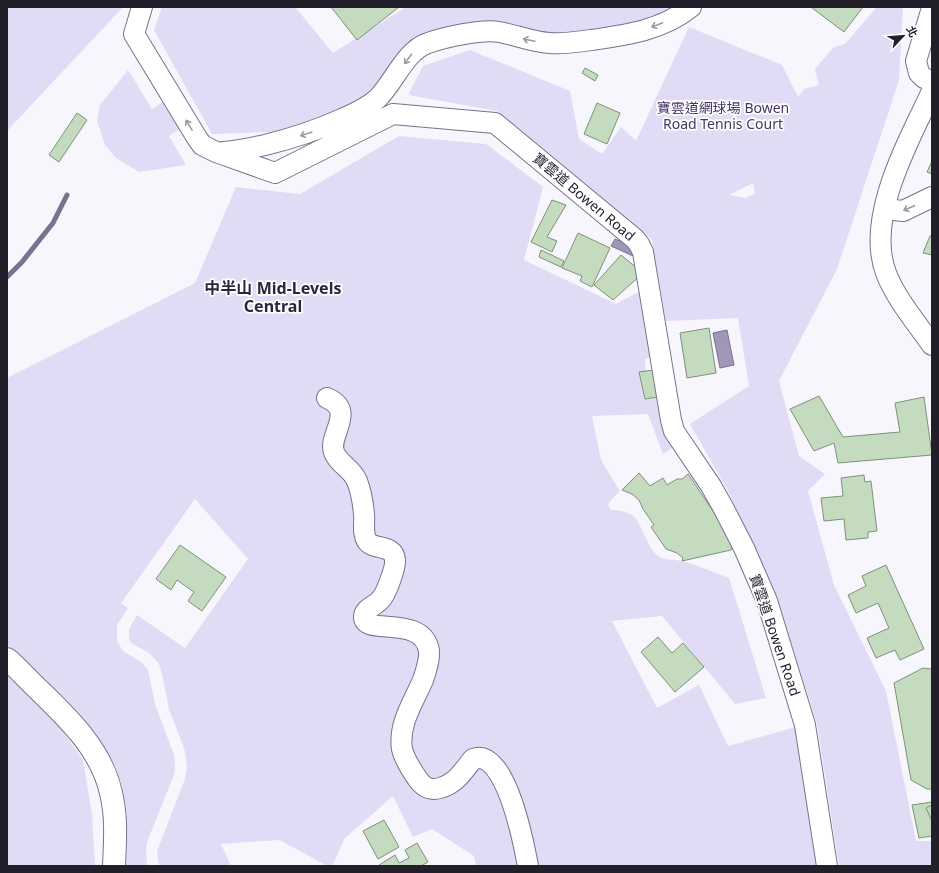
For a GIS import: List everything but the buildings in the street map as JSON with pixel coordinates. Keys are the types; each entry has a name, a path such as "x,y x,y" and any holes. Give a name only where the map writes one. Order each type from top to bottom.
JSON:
{"main road":[{"path":"7,659 72,723 101,763 108,782 114,806 114,866"}],"street":[{"name":"寶雲道 Bowen Road","path":"142,7 134,34 197,138 202,145 216,152 275,173 393,114 495,123 640,244 674,431 711,486 744,548 767,601 805,725 827,866"},
{"path":"216,152 237,152 296,138 318,130 357,112 370,105 379,97 415,50 429,42 478,32 494,31 530,40 550,43 621,36 654,27 691,7"},
{"path":"932,8 916,61 919,73 924,78 932,81"},
{"path":"932,91 895,174 885,209 881,241 881,253 886,272 899,297 932,345"},
{"path":"885,209 903,211 932,197"},
{"path":"327,398 336,404 340,412 340,422 333,444 334,452 337,458 350,469 358,482 364,512 366,539 369,543 389,550 393,553 395,558 395,564 384,596 366,612 364,616 365,620 373,626 396,627 414,631 423,638 429,650 427,669 409,708 403,728 402,746 406,759 422,784 432,790 443,787 456,780 473,759 481,758 488,762 503,782 511,798 519,825 528,866"}],"green space":[{"path":"7,7 123,7 7,131"},
{"path":"162,7 295,7 333,53 406,7 672,7 632,27 551,40 427,36 357,102 295,131 212,134 154,30"},
{"name":"寶雲道網球場 Bowen Road Tennis Court","path":"877,7 903,7 899,80 837,269 779,381 799,456 825,474 808,491 834,585 886,691 916,841 932,841 932,866 839,866 817,724 777,598 729,493 690,424 749,386 738,318 666,321 652,240 497,111 408,95 423,66 470,50 570,91 579,139 602,154 621,127 636,141 689,27 782,65 798,97 804,89 819,85 815,69 834,47 845,44","holes":["753,183 755,194 745,198 729,195"]},
{"path":"128,70 152,109 167,99 183,126 169,136 186,165 139,172 116,158 105,145 97,121 100,105"},
{"path":"399,136 486,144 543,187 524,260 616,304 644,289 655,356 645,359 647,399 664,396 674,447 663,454 648,414 592,416 601,460 620,491 608,505 611,510 620,511 633,516 654,552 661,558 679,560 729,578 766,698 735,704 662,616 612,621 657,708 699,685 728,746 796,727 818,866 476,866 474,856 432,829 413,837 393,796 345,838 332,866 328,866 279,840 221,844 231,866 159,866 157,851 185,779 187,768 185,751 169,709 159,664 149,653 131,643 129,638 129,629 137,615 185,648 248,559 195,499 121,603 128,608 117,625 117,641 123,651 141,662 148,670 155,704 174,755 175,767 174,775 147,842 147,866 126,866 126,805 121,781 112,759 100,739 70,703 19,654 7,645 7,378 195,283 236,187 300,194"},
{"path":"7,676 35,697 62,730 83,760 92,814 95,866 7,866"}],"shaded area":[{"path":"615,239 636,247 633,256 611,246"},
{"path":"727,330 734,365 720,368 713,333"}],"waterway":[{"path":"7,277 22,262 53,223 67,195"}],"district":[{"name":"中半山 Mid-Levels Central","path":"273,297"}]}
